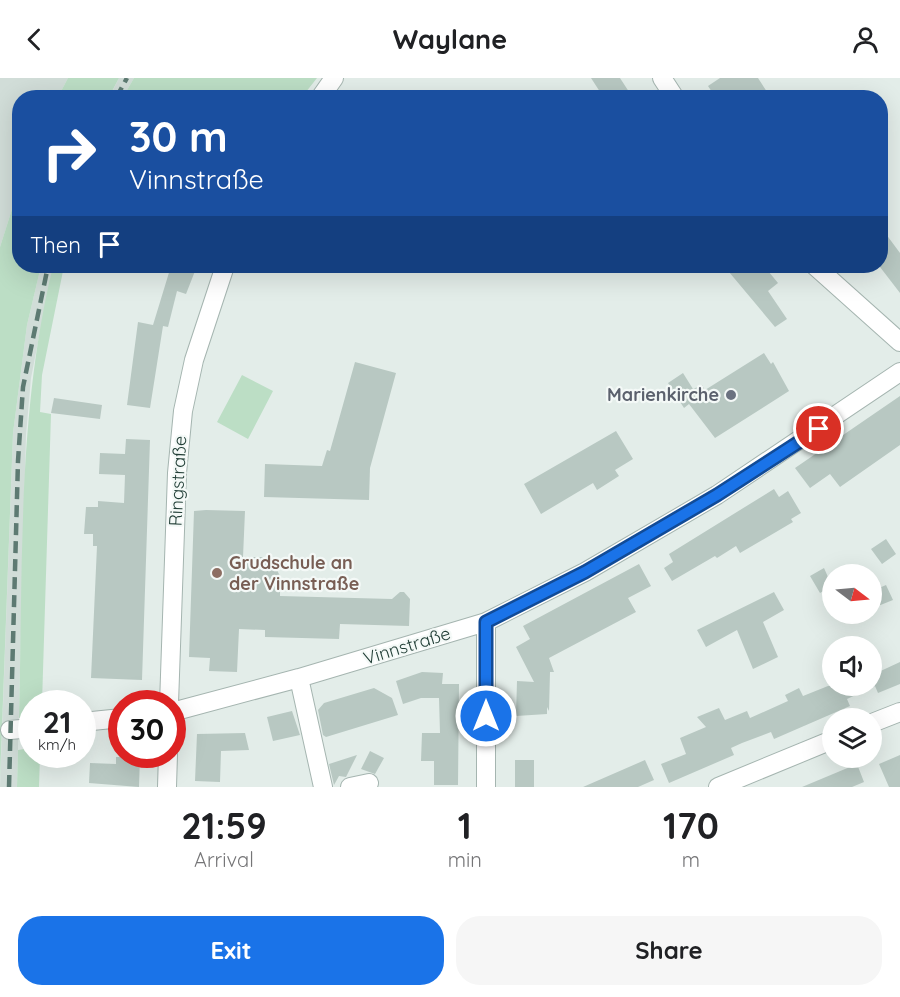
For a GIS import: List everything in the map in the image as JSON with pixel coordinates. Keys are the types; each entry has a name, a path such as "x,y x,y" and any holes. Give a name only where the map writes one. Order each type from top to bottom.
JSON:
{"street":[{"name":"Ringstraße","path":"169,690 177,473 183,411 194,360 223,273"},
{"path":"823,273 900,342"},
{"name":"Vinnstraße","path":"186,708 298,678 486,622 585,572 717,495 900,372"},
{"path":"486,622 486,787"},
{"path":"298,678 323,787"},
{"path":"882,719 900,712"},
{"path":"10,730 18,729"},
{"path":"718,787 822,744"},
{"path":"167,787 168,768"},
{"path":"350,787 369,783"}],"shaded area":[{"path":"0,78 68,78 62,90 12,90 12,209 0,247"},
{"path":"119,78 134,78 127,90 113,90"},
{"path":"39,273 52,273 31,378 26,435 17,787 0,787 13,433 27,325"}],"green space":[{"path":"68,78 119,78 113,90 62,90"},
{"path":"134,78 317,78 308,90 127,90"},
{"path":"12,209 12,273 39,273 27,325 13,433 0,780 0,247"},
{"path":"52,273 63,273 42,375 40,412 51,414 42,690 19,690 24,491 33,378 41,322"},
{"path":"242,375 273,391 248,439 217,422"},
{"path":"18,750 18,768 40,768 39,787 17,787"}],"building":[{"path":"591,78 620,78 628,90 599,90"},
{"path":"720,78 758,78 766,90 711,90 708,86"},
{"path":"888,237 900,253 900,293 885,273 888,273"},
{"path":"169,273 194,273 186,294 177,291 168,327 163,326 150,408 127,405 138,322 153,325"},
{"path":"730,273 770,273 778,283 768,291 787,319 775,327"},
{"name":"Marienkirche","path":"764,353 771,364 773,362 789,391 715,438 689,404 684,408 668,383 683,373 693,389 702,385 705,390"},
{"path":"355,362 396,373 370,468 369,500 264,497 265,464 322,466 327,450 330,451"},
{"path":"900,396 900,445 840,487 830,474 810,488 795,468"},
{"path":"54,398 102,405 100,419 51,413"},
{"path":"616,431 633,459 615,470 619,476 597,490 593,483 541,514 524,484"},
{"path":"126,439 150,440 142,680 91,678 97,546 93,546 93,534 84,534 86,507 98,507 98,501 124,503 125,475 99,474 100,453 125,454"},
{"path":"774,489 779,497 788,491 801,513 791,519 793,522 740,553 736,546 672,581 664,568 673,562 669,554"},
{"name":"Grudschule an der Vinnstraße","path":"194,511 245,511 243,557 263,557 273,562 280,576 280,596 392,599 400,592 404,592 410,599 409,626 340,624 339,639 265,637 265,630 239,629 237,672 209,671 210,658 189,657"},
{"path":"886,539 896,554 882,564 871,549"},
{"path":"639,564 651,586 628,598 636,612 549,658 554,672 550,672 549,711 547,707 547,714 516,716 517,681 534,682 516,647 530,639 523,626"},
{"path":"822,569 822,592 820,593 810,576"},
{"path":"886,585 893,600 882,604 882,587"},
{"path":"774,592 784,610 763,622 778,657 753,669 737,630 706,647 697,630"},
{"path":"900,662 900,684 882,691 882,670"},
{"path":"422,672 443,673 442,684 459,684 458,785 434,785 434,761 421,761 422,733 440,733 439,698 421,698 403,704 396,681"},
{"path":"374,688 392,698 398,715 326,737 323,735 318,710 324,703"},
{"path":"799,688 803,696 822,688 822,696 853,696 847,699 850,706 822,708 822,718 774,739 771,732 742,743 731,748 734,755 669,783 661,764 686,754 680,738 706,727 697,717 719,708 725,720 747,711 750,718 788,701 785,695"},
{"path":"292,711 300,735 273,741 267,717"},
{"path":"245,733 249,750 221,751 220,782 195,781 197,734"},
{"path":"370,751 384,758 375,774 361,769"},
{"path":"357,755 346,777 339,776 334,785 329,764"},
{"path":"900,755 900,787 889,787 881,768 882,763"},
{"path":"515,760 534,760 534,787 515,787"},
{"path":"645,760 654,780 638,787 583,787"},
{"path":"96,763 108,764 108,768 140,768 139,787 89,783 90,768 96,768"},
{"path":"847,768 859,768 864,782 852,787 802,787"}],"railway":[{"path":"120,90 127,78"},
{"path":"9,787 18,461 23,387 47,273"}],"place":[{"name":"Marienkirche","path":"731,395"},
{"name":"Grudschule an der Vinnstraße","path":"217,573"}],"route":[{"path":"486,716 486,622 585,572 717,495 819,429"}]}
